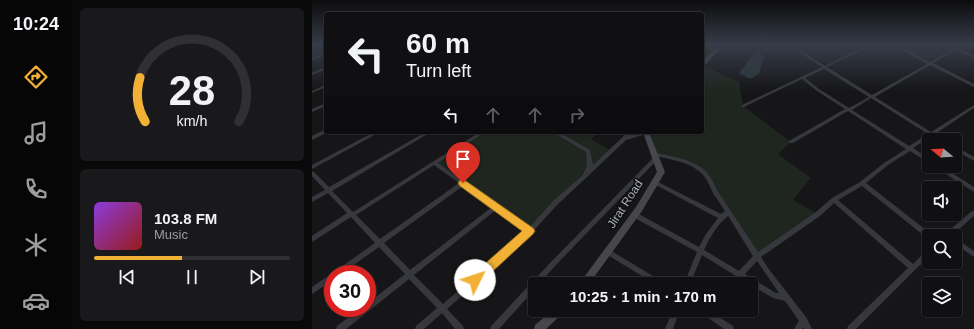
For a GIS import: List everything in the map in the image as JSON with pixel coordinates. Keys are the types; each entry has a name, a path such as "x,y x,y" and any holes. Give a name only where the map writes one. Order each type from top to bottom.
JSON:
{"main road":[{"name":"Jirat Road","path":"589,277 635,215 661,172 647,134"},
{"path":"539,329 552,317"}],"street":[{"path":"814,60 929,133"},
{"path":"743,106 841,60"},
{"path":"923,60 974,86"},
{"path":"791,142 936,60"},
{"path":"312,74 324,69"},
{"path":"803,78 848,110 922,156"},
{"path":"312,92 324,87"},
{"path":"312,111 324,105"},
{"path":"933,133 974,106"},
{"path":"312,138 324,133"},
{"path":"312,167 374,134"},
{"path":"312,200 426,134"},
{"path":"312,239 480,134"},
{"path":"558,134 588,151 590,165 585,176"},
{"path":"418,329 529,231 555,203 629,134"},
{"path":"624,138 640,134"},
{"path":"740,275 757,256 818,214 834,200 862,183 886,164 922,140"},
{"path":"962,152 974,159"},
{"path":"494,329 655,156 695,164 711,180 715,191 728,212 808,329"},
{"path":"435,163 529,231"},
{"path":"312,173 442,308 460,329"},
{"path":"948,173 974,190"},
{"path":"654,182 721,218"},
{"path":"349,265 463,183"},
{"path":"862,183 922,230"},
{"path":"834,200 913,268"},
{"path":"376,301 496,207"},
{"path":"690,277 700,251 721,218 728,212"},
{"path":"956,229 974,213"},
{"path":"635,215 700,251 775,296 787,298"},
{"path":"962,246 974,254"},
{"path":"608,252 649,277"},
{"path":"851,329 922,259"},
{"path":"312,291 324,282"},
{"path":"340,329 355,317"},
{"path":"669,329 674,317"},
{"path":"712,317 730,329"},
{"path":"798,329 803,320"}],"shaded area":[{"path":"749,60 763,60 759,74 750,79 739,73"},
{"path":"704,66 739,82 743,106 791,142 778,154 811,178 793,200 818,214 757,256 711,180 695,164 654,154 649,134 704,134"},
{"path":"480,134 597,134 591,139 611,151 529,231 435,163"}],"route":[{"path":"463,183 529,231 475,280"}]}
